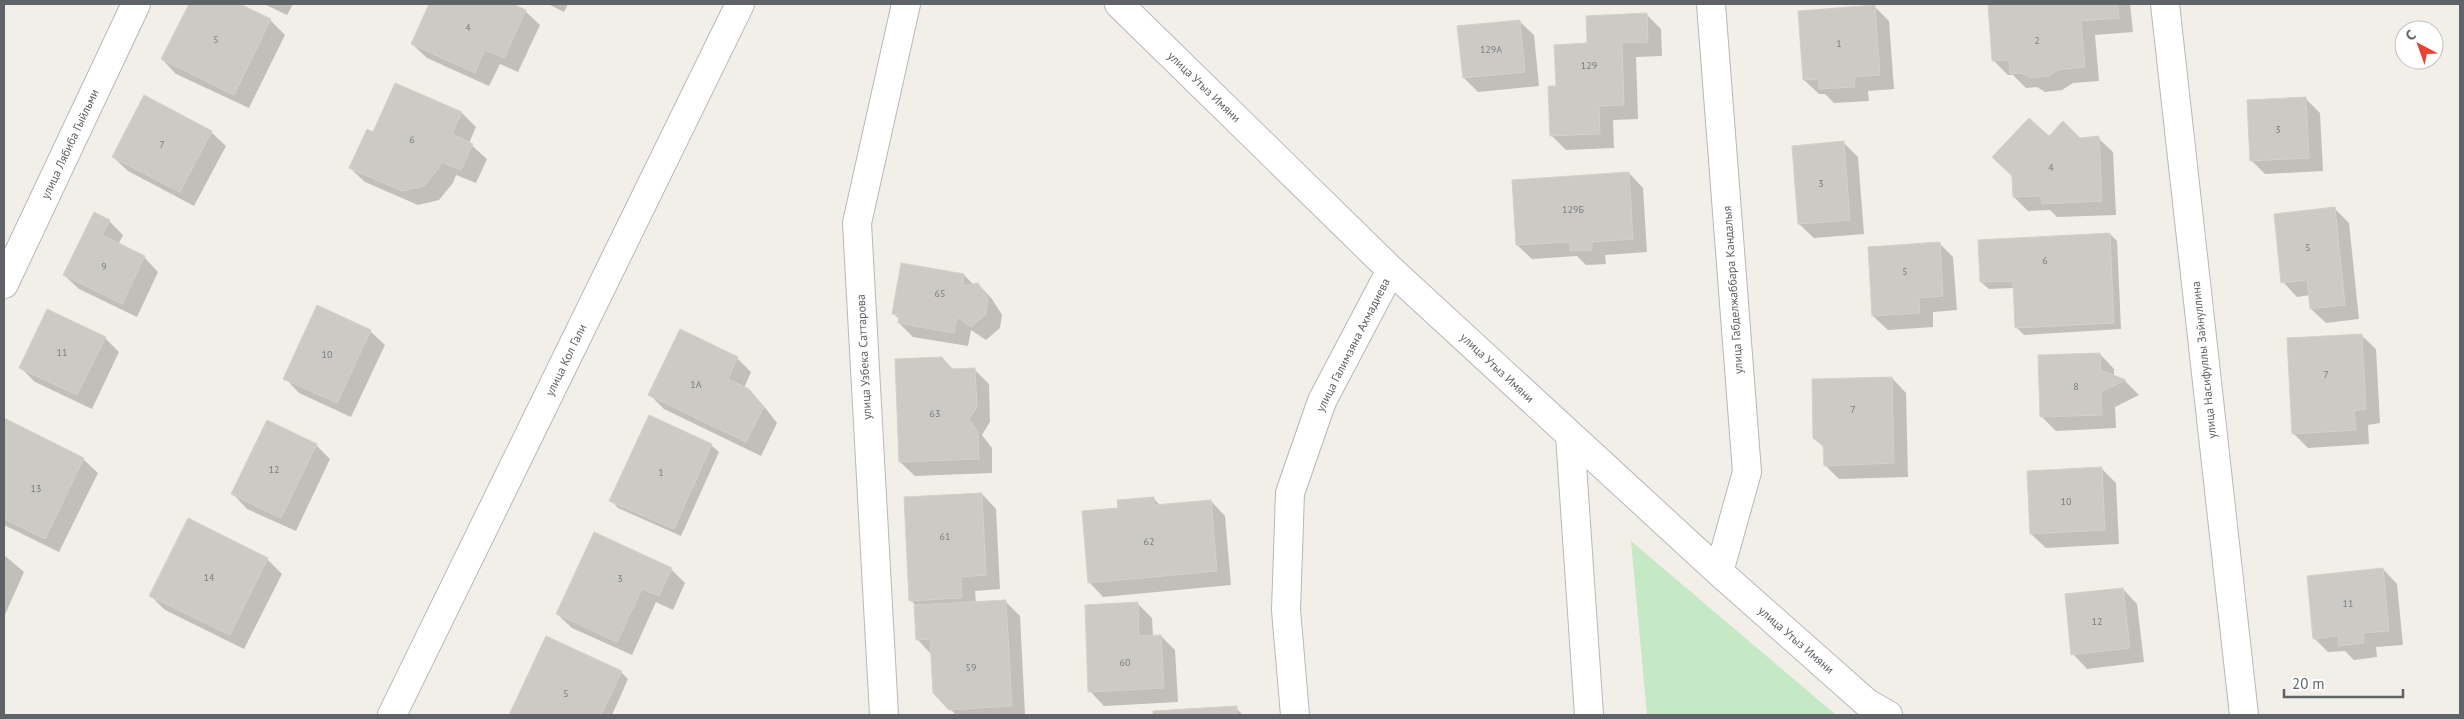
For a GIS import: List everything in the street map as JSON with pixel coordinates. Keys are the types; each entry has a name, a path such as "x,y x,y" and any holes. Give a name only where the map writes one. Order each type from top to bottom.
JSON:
{"street":[{"name":"улица Лябиба Гыйльми","path":"4,284 136,4"},
{"name":"улица Кол Гали","path":"392,715 740,4"},
{"name":"улица Узбека Саттарова","path":"884,715 857,223 906,4"},
{"name":"улица Утыз Имяни","path":"1119,4 1391,270 1570,436 1866,703 1888,715"},
{"name":"улица Габделжаббара Кандалыя","path":"1711,4 1746,472 1719,572"},
{"name":"улица Насифуллы Зайнуллина","path":"2164,4 2244,715"},
{"name":"улица Галимзяна Ахмадиева","path":"1295,715 1286,610 1290,493 1322,401 1391,270"},
{"path":"1570,436 1589,715"}],"green space":[{"path":"1631,541 1836,715 1647,715"}],"building":[{"path":"189,4 240,4 271,19 234,95 161,59"},
{"path":"429,4 513,4 526,10 504,58 485,50 475,73 411,44"},
{"path":"1988,4 2118,4 2119,18 2081,21 2085,67 2058,70 2048,76 2030,78 2021,73 2010,74 2009,60 1992,61"},
{"path":"1875,5 1880,75 1854,77 1855,87 1819,89 1818,79 1803,80 1798,11"},
{"path":"1647,13 1648,42 1622,43 1624,105 1599,106 1600,134 1550,136 1548,86 1556,86 1554,45 1587,43 1586,16"},
{"path":"1520,20 1525,72 1463,78 1457,26"},
{"path":"395,83 462,112 452,134 473,144 461,170 441,162 439,168 424,186 402,191 349,168 367,129 373,132"},
{"path":"144,95 212,131 180,192 112,157"},
{"path":"2306,97 2309,158 2250,161 2247,100"},
{"path":"2029,118 2049,136 2063,121 2080,138 2099,136 2102,201 2042,204 2041,196 2013,197 2012,176 1992,157"},
{"path":"1844,141 1850,220 1798,224 1792,146"},
{"path":"1629,172 1633,239 1592,242 1592,250 1570,251 1570,242 1516,245 1512,180"},
{"path":"2335,207 2345,305 2310,309 2307,280 2281,283 2274,214"},
{"path":"94,212 110,220 102,235 145,256 122,304 63,275"},
{"path":"2110,233 2114,323 2015,328 2013,281 1980,282 1978,240"},
{"path":"1940,242 1943,296 1919,298 1920,313 1872,316 1868,247"},
{"path":"901,263 964,274 963,286 978,283 988,299 986,314 971,327 957,317 954,333 898,323 899,315 892,314"},
{"path":"317,305 371,330 337,403 283,379"},
{"path":"47,309 106,337 77,395 19,368"},
{"path":"680,329 738,357 728,379 749,389 764,407 746,442 648,395"},
{"path":"2362,334 2366,409 2354,411 2356,430 2292,434 2287,338"},
{"path":"2100,353 2101,370 2126,380 2101,392 2102,415 2040,417 2038,355"},
{"path":"942,357 951,369 975,368 977,407 969,419 978,432 979,459 899,462 895,359"},
{"path":"1892,377 1894,463 1824,466 1823,446 1813,438 1812,379"},
{"path":"649,415 712,444 674,529 609,501"},
{"path":"4,418 84,458 45,539 4,519"},
{"path":"267,420 317,444 281,518 231,494"},
{"path":"2102,467 2105,530 2030,534 2027,471"},
{"path":"982,493 986,575 961,577 962,598 909,601 904,497"},
{"path":"1154,497 1154,505 1211,500 1217,571 1088,583 1082,511 1118,508 1117,500"},
{"path":"188,518 268,558 230,635 149,596"},
{"path":"594,532 672,568 659,596 642,589 617,642 556,614"},
{"path":"2383,568 2389,631 2363,633 2364,643 2339,646 2338,636 2313,639 2307,576"},
{"path":"2123,588 2130,648 2071,655 2065,594"},
{"path":"1006,600 1012,706 949,710 933,693 930,639 916,640 914,605"},
{"path":"1138,602 1139,636 1161,635 1164,688 1088,692 1085,605"},
{"path":"546,636 622,671 601,715 509,715"},
{"path":"1237,706 1237,715 1153,715 1153,711"}]}
